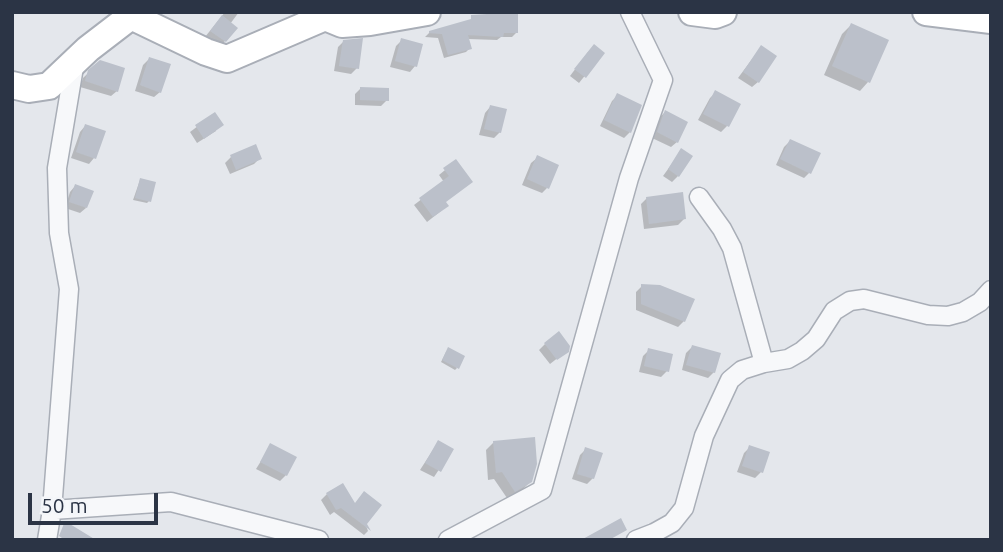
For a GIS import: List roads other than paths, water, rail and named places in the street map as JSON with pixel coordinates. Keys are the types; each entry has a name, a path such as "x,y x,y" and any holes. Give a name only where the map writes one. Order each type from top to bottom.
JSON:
{"street":[{"path":"12,85 29,89 49,86 75,61 131,16 206,52 227,59 325,17 342,24 427,12"},
{"path":"448,540 542,491 629,178 663,80 630,12"},
{"path":"692,12 715,15 723,12"},
{"path":"926,12 991,20"},
{"path":"47,540 52,510 69,289 59,233 57,168 75,61"},
{"path":"699,197 732,248 764,363"},
{"path":"636,540 672,523 684,508 704,436 730,380 742,370 788,359 802,351 816,339 834,311 849,301 864,299 928,315 948,316 963,312 980,302 991,290"},
{"path":"52,510 171,502 319,540"}]}
